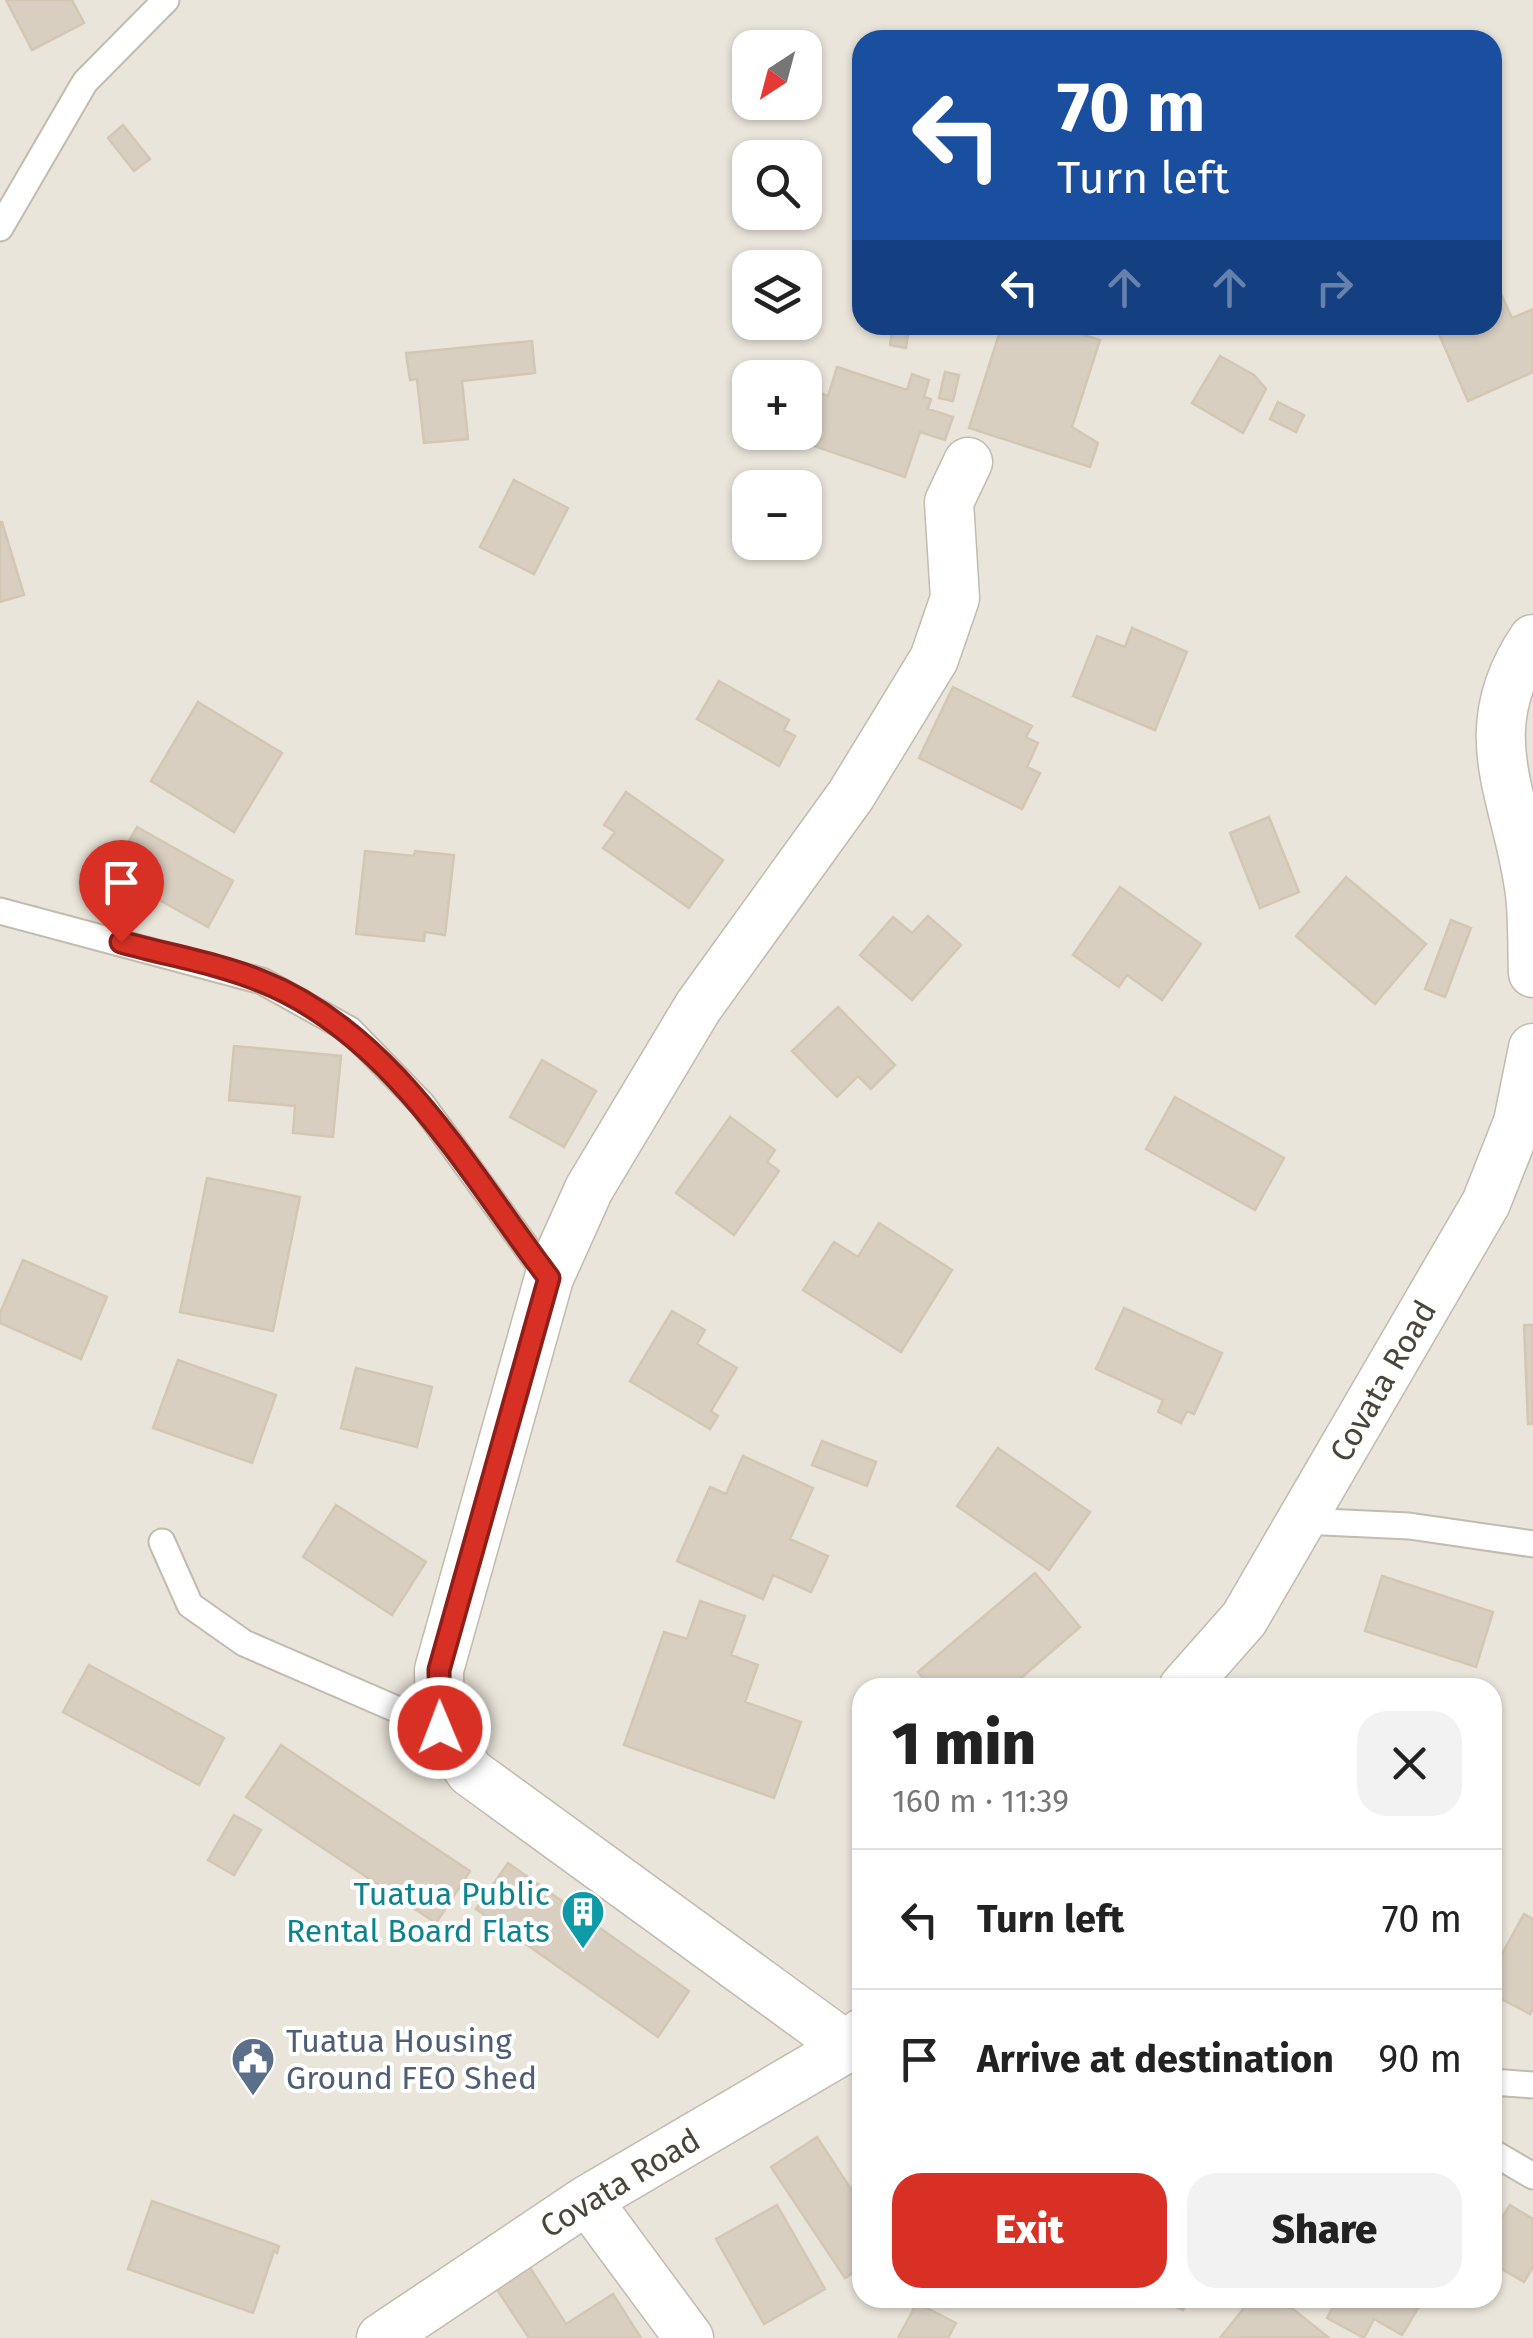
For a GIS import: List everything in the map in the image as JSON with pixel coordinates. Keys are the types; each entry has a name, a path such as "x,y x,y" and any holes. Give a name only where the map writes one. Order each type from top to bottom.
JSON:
{"street":[{"path":"852,2038 470,1772 440,1728 439,1670 549,1278 589,1188 698,1007 850,795 934,659 955,598 949,502 968,462"},
{"path":"1533,639 1504,697 1498,742 1530,894 1533,973"},
{"name":"Covata Road","path":"1192,1678 1244,1619 1486,1203 1518,1122 1533,1048"},
{"name":"Covata Road","path":"381,2338 587,2200 852,2042"},
{"path":"587,2200 689,2338"}],"lane":[{"path":"0,228 85,82 166,0"},
{"path":"0,911 262,981 350,1030 422,1104 549,1278"},
{"path":"1302,1521 1409,1526 1533,1544"},
{"path":"162,1542 190,1605 244,1643 440,1728"},
{"path":"1502,2083 1533,2086"},
{"path":"1502,2158 1533,2176"}],"shaded area":[{"path":"0,0 1533,0 1533,2338 0,2338"}],"building":[{"path":"6,0 72,0 84,23 32,50"},
{"path":"123,125 150,159 134,171 108,138"},
{"path":"1502,296 1512,318 1533,309 1533,372 1468,401 1439,335 1502,335"},
{"path":"892,335 908,335 906,348 890,345"},
{"path":"999,335 1084,335 1100,340 1072,427 1098,443 1090,467 969,428"},
{"path":"532,341 535,373 462,381 468,439 424,443 417,379 410,380 406,353"},
{"path":"1220,356 1254,375 1266,389 1243,433 1192,403"},
{"path":"837,367 907,390 912,374 929,380 924,397 931,399 928,409 953,417 945,440 920,432 905,477 822,449 822,394 828,396"},
{"path":"945,372 959,375 953,401 939,398"},
{"path":"1278,402 1304,415 1296,432 1270,419"},
{"path":"514,480 568,508 534,574 480,547"},
{"path":"0,522 24,595 0,602"},
{"path":"1132,628 1187,652 1155,730 1073,696 1097,636 1125,647"},
{"path":"719,681 789,720 784,730 795,736 779,766 697,719"},
{"path":"953,687 1032,726 1026,737 1038,743 1027,767 1040,773 1022,809 919,758"},
{"path":"198,702 282,753 234,832 151,781"},
{"path":"626,792 723,860 689,908 603,848 615,832 604,825"},
{"path":"1269,817 1299,892 1260,908 1230,833"},
{"path":"137,827 233,881 208,927 111,873"},
{"path":"365,851 454,855 445,935 425,932 424,941 356,934"},
{"path":"1346,877 1426,944 1375,1004 1296,936"},
{"path":"1120,887 1201,944 1162,1000 1127,975 1119,987 1073,955"},
{"path":"928,916 961,945 912,1000 860,955 893,917 912,933"},
{"path":"1451,920 1471,928 1445,997 1425,989"},
{"path":"838,1007 895,1065 871,1089 858,1076 837,1097 792,1051"},
{"path":"234,1046 341,1056 333,1137 293,1133 295,1106 229,1100"},
{"path":"542,1060 596,1091 564,1147 510,1117"},
{"path":"1175,1097 1284,1158 1255,1210 1146,1149"},
{"path":"730,1117 775,1150 767,1162 779,1171 734,1235 676,1193"},
{"path":"207,1178 300,1197 273,1331 180,1312"},
{"path":"879,1223 952,1270 901,1352 803,1290 834,1242 858,1257"},
{"path":"23,1260 107,1297 81,1359 0,1323 0,1313"},
{"path":"1124,1308 1222,1353 1194,1414 1187,1411 1181,1423 1158,1412 1163,1400 1096,1369"},
{"path":"672,1311 705,1330 697,1344 737,1368 711,1411 718,1416 710,1429 630,1381"},
{"path":"1524,1325 1533,1325 1533,1424 1528,1424"},
{"path":"178,1360 276,1395 252,1463 153,1428"},
{"path":"356,1368 432,1387 417,1447 341,1428"},
{"path":"822,1441 876,1462 867,1486 812,1465"},
{"path":"998,1448 1090,1512 1049,1570 957,1506"},
{"path":"743,1456 813,1488 790,1539 828,1556 811,1592 773,1575 763,1599 677,1561 710,1487 726,1494"},
{"path":"336,1505 426,1562 392,1615 303,1557"},
{"path":"1035,1573 1080,1627 1021,1678 923,1678 918,1672"},
{"path":"1382,1576 1493,1612 1476,1667 1365,1631"},
{"path":"700,1601 745,1616 731,1655 758,1665 745,1702 801,1722 774,1798 624,1745 664,1632 687,1639"},
{"path":"89,1665 224,1738 199,1785 63,1712"},
{"path":"281,1745 470,1871 436,1923 246,1797"},
{"path":"234,1815 261,1830 234,1875 208,1860"},
{"name":"Tuatua Public Rental Board Flats","path":"508,1863 689,1991 658,2037 476,1909"},
{"path":"1524,1914 1533,1919 1530,2014 1502,1999 1502,1954"},
{"path":"817,2137 852,2191 852,2273 845,2278 771,2167"},
{"path":"152,2201 279,2246 253,2313 128,2269"},
{"path":"777,2205 825,2289 764,2324 716,2239"},
{"path":"1510,2205 1533,2219 1533,2267 1524,2282 1502,2269 1502,2217"},
{"path":"529,2266 566,2324 613,2294 641,2338 529,2338 496,2288"},
{"path":"914,2308 927,2308 956,2323 948,2338 898,2338"},
{"path":"1244,2308 1292,2308 1328,2337 1220,2338"},
{"path":"1332,2308 1418,2308 1402,2335 1374,2319 1364,2338 1327,2318"}],"place":[{"name":"Tuatua Public Rental Board Flats","path":"583,1950"},
{"name":"Tuatua Housing Ground FEO Shed","path":"253,2097"}],"route":[{"path":"121,942 262,981 350,1030 422,1104 549,1278 439,1670 440,1728"}]}
